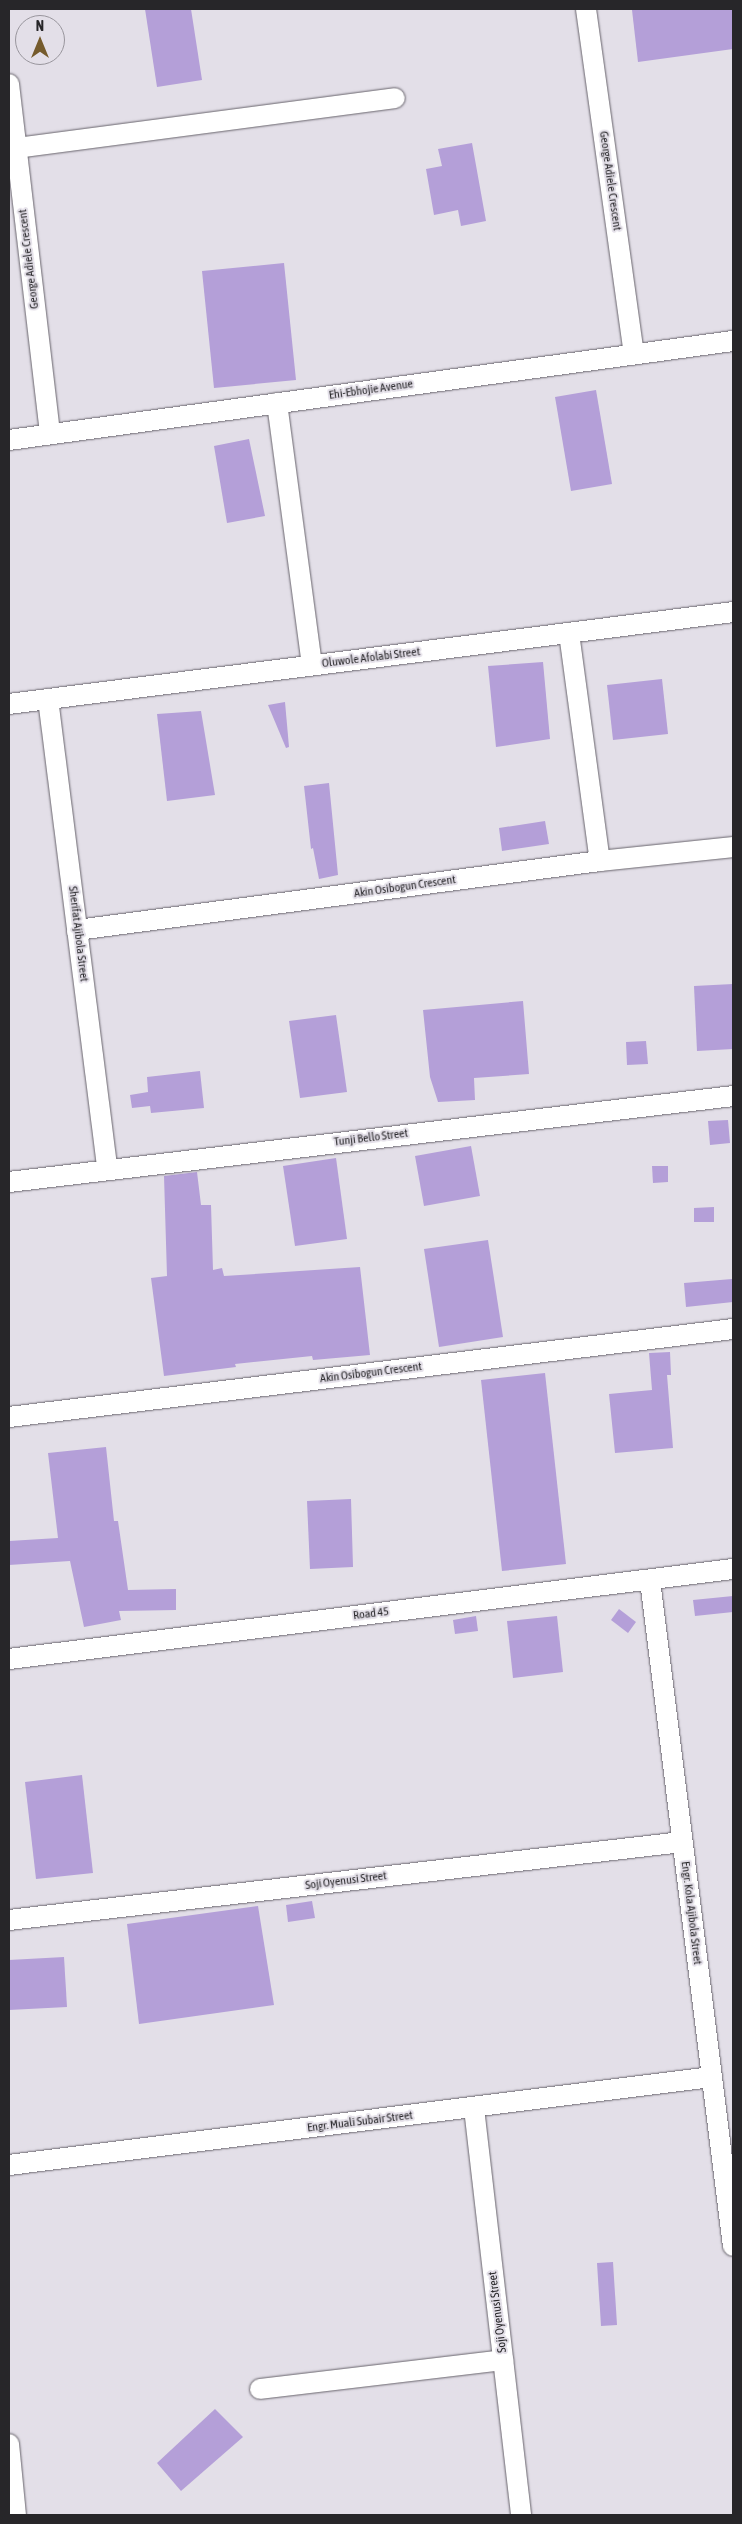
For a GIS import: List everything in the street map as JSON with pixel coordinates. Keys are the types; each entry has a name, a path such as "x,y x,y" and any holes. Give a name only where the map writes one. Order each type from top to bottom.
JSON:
{"street":[{"name":"George Adiele Crescent","path":"586,9 634,354"},
{"name":"George Adiele Crescent","path":"9,84 50,434"},
{"path":"16,148 395,98"},
{"name":"Ehi-Ebhojie Avenue","path":"9,440 733,340"},
{"path":"277,403 312,665"},
{"name":"Oluwole Afolabi Street","path":"9,704 733,612"},
{"path":"569,633 600,861"},
{"name":"Sherifat Ajibola Street","path":"48,699 107,1168"},
{"name":"Akin Osibogun Crescent","path":"77,930 600,861 733,847"},
{"name":"Tunji Bello Street","path":"9,1182 107,1168 733,1096"},
{"name":"Akin Osibogun Crescent","path":"9,1417 733,1329"},
{"name":"Road 45","path":"9,1659 733,1569"},
{"name":"Engr. Kola Ajibola Street","path":"650,1580 733,2246"},
{"name":"Soji Oyenusi Street","path":"9,1920 682,1842"},
{"name":"Engr. Muali Subair Street","path":"9,2165 712,2077"},
{"name":"Soji Oyenusi Street","path":"474,2108 521,2515"},
{"path":"260,2389 503,2360"},
{"path":"9,2444 16,2515"}],"building":[{"path":"145,9 191,9 202,80 157,87"},
{"path":"733,9 733,49 638,62 632,10"},
{"path":"472,143 486,221 461,226 458,210 434,215 426,169 442,166 438,149"},
{"path":"284,263 296,380 214,388 202,271"},
{"path":"596,390 612,484 571,491 555,397"},
{"path":"249,439 265,516 227,523 214,446"},
{"path":"543,662 550,739 496,747 488,666"},
{"path":"662,679 668,734 613,740 607,685"},
{"path":"285,702 289,747 286,748 268,705"},
{"path":"201,711 215,795 167,801 157,714"},
{"path":"329,783 338,875 319,879 313,848 311,849 304,786"},
{"path":"545,821 549,844 502,851 499,828"},
{"path":"733,984 733,1049 697,1051 694,986"},
{"path":"523,1001 529,1074 474,1078 475,1100 438,1102 430,1077 423,1010"},
{"path":"336,1015 347,1092 300,1098 289,1021"},
{"path":"646,1041 648,1064 627,1065 626,1042"},
{"path":"200,1071 204,1108 151,1113 150,1106 132,1108 130,1095 148,1092 147,1077"},
{"path":"728,1120 730,1143 710,1145 708,1121"},
{"path":"471,1146 480,1196 424,1206 415,1156"},
{"path":"336,1158 347,1239 295,1246 283,1166"},
{"path":"652,1166 668,1166 668,1182 653,1183"},
{"path":"197,1172 201,1205 211,1205 213,1270 222,1268 224,1276 360,1267 370,1355 313,1360 312,1356 235,1364 236,1367 164,1376 151,1278 167,1276 164,1176"},
{"path":"714,1207 714,1222 694,1222 694,1208"},
{"path":"488,1240 503,1337 439,1347 424,1249"},
{"path":"732,1279 733,1302 686,1307 684,1283"},
{"path":"670,1352 671,1375 667,1375 673,1448 615,1453 609,1394 652,1390 649,1353"},
{"path":"545,1373 566,1564 502,1571 481,1380"},
{"path":"106,1447 114,1521 118,1521 128,1590 176,1589 176,1610 119,1611 121,1620 84,1627 70,1561 9,1565 9,1541 58,1538 48,1453"},
{"path":"351,1499 353,1567 310,1569 307,1501"},
{"path":"733,1596 733,1612 695,1616 693,1600"},
{"path":"619,1609 636,1622 628,1633 611,1620"},
{"path":"476,1616 478,1631 455,1634 453,1620"},
{"path":"557,1616 563,1672 513,1678 507,1621"},
{"path":"82,1775 93,1873 36,1879 25,1782"},
{"path":"312,1901 315,1918 288,1922 286,1905"},
{"path":"258,1906 274,2005 139,2024 127,1924"},
{"path":"64,1957 67,2007 9,2010 9,1960"},
{"path":"613,2262 617,2325 601,2326 597,2263"},
{"path":"215,2409 243,2437 181,2491 157,2463"}]}
